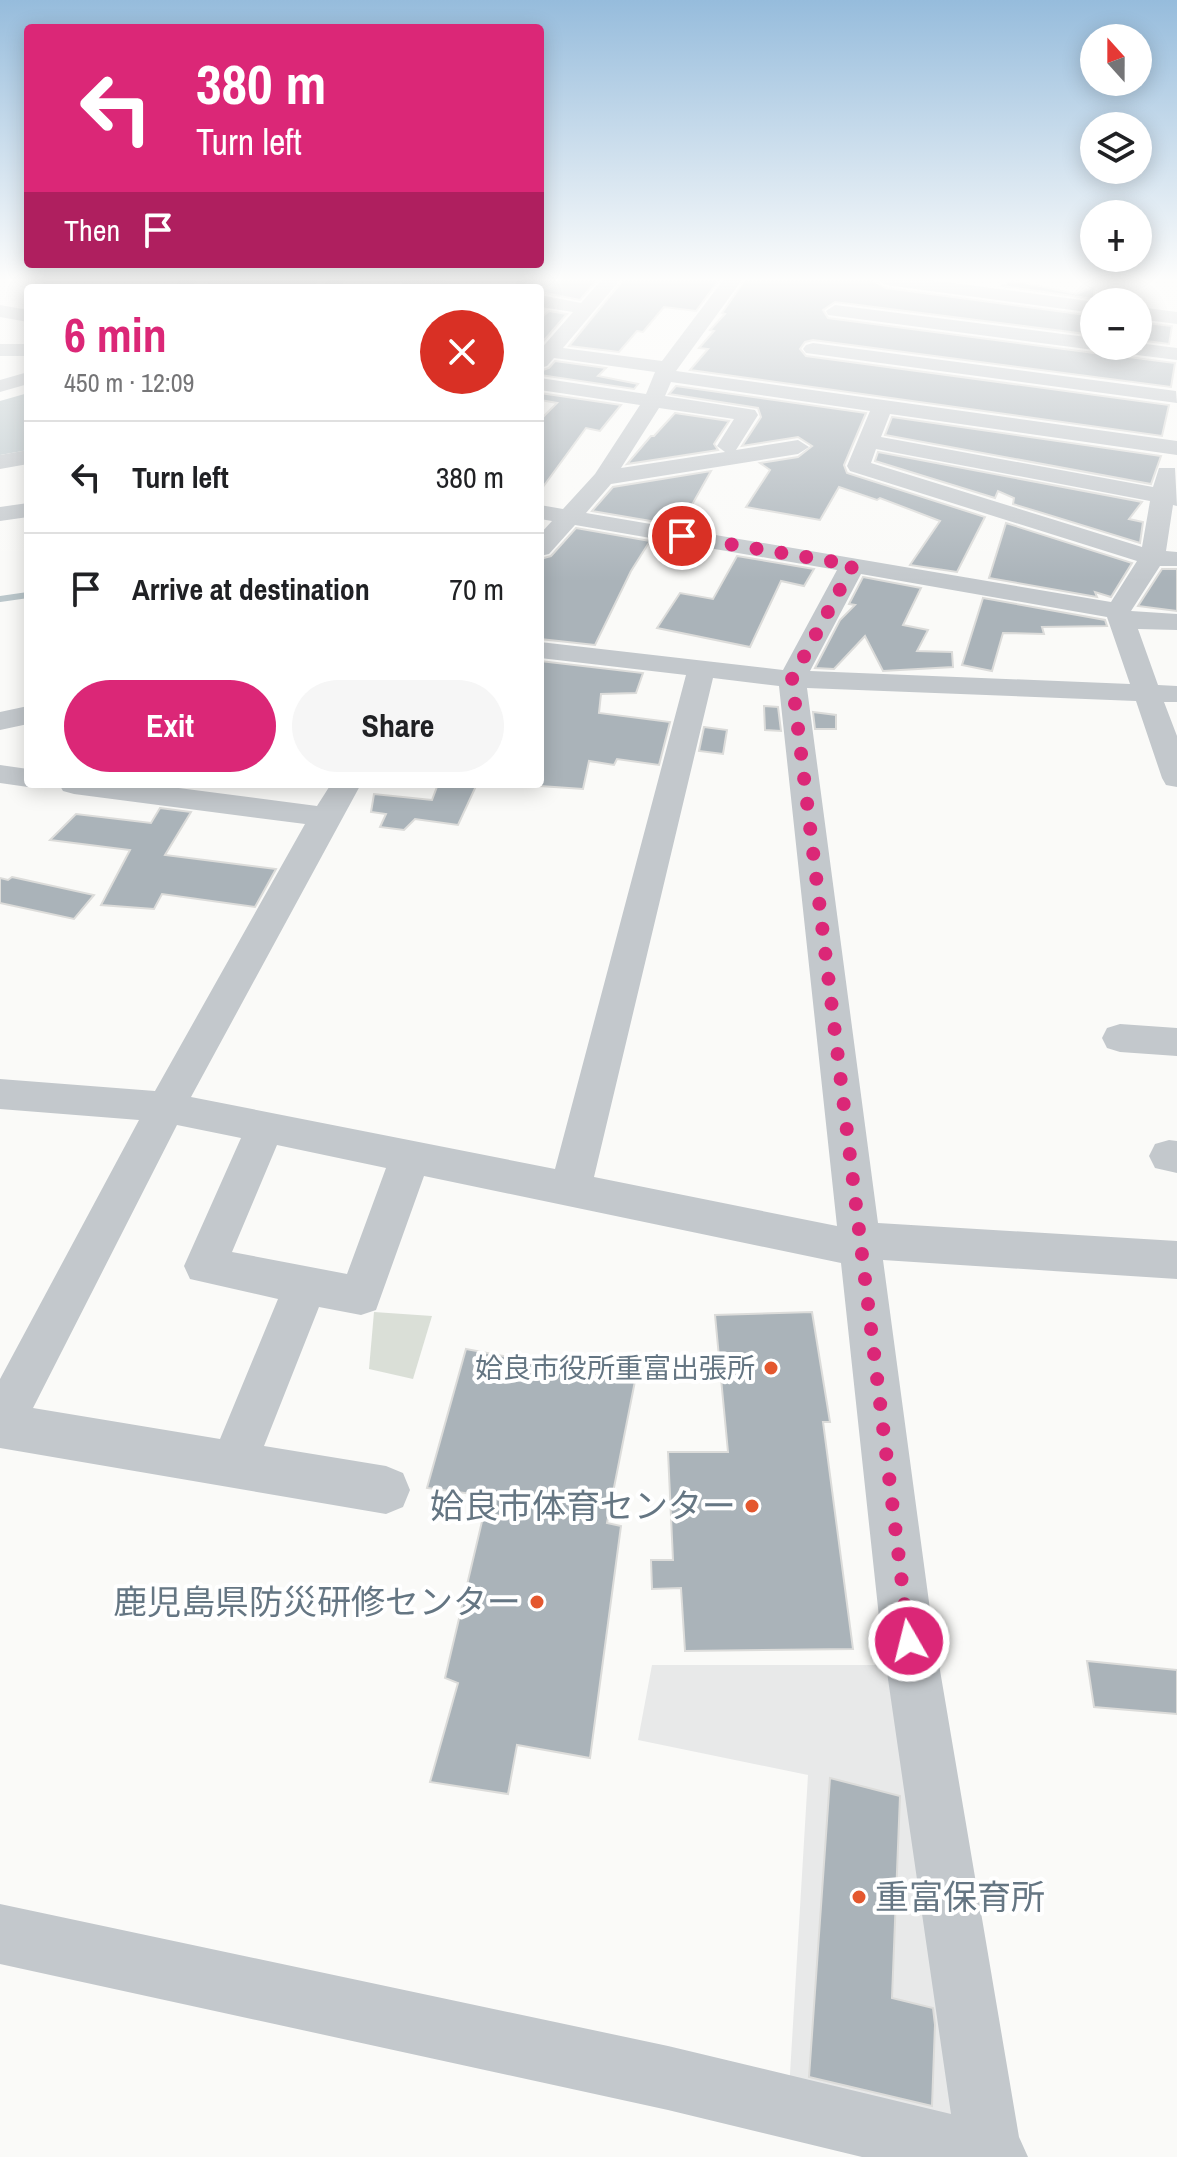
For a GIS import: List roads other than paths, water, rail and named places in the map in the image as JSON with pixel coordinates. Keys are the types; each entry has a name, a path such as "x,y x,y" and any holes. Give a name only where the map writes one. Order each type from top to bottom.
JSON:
{"street":[{"path":"544,544 604,478 653,401 662,381"},
{"path":"721,381 1173,448"},
{"path":"544,385 774,419 793,381"},
{"path":"1112,381 1176,392 1171,498 1164,559 1120,616"},
{"path":"883,406 858,466 1164,559"},
{"path":"728,446 747,415"},
{"path":"868,441 1171,498"},
{"path":"604,478 798,447"},
{"path":"0,462 24,458"},
{"path":"0,514 24,511"},
{"path":"544,513 853,565 1120,616 1177,622"},
{"path":"0,1934 668,2078 992,2156 905,1617 792,679 853,565"},
{"path":"1120,616 1177,778"},
{"path":"544,650 792,679 1177,694"},
{"path":"570,1190 701,670"},
{"path":"0,721 24,716"},
{"path":"0,774 24,777"},
{"path":"104,788 325,817"},
{"path":"343,788 166,1107 0,1426 386,1490"},
{"path":"1120,1038 1177,1042"},
{"path":"0,1094 166,1107 863,1249 874,1241 1177,1260"},
{"path":"265,1128 205,1266 361,1296 410,1158"},
{"path":"233,1464 306,1285"}],"waterway":[{"path":"0,599 24,596"}],"place":[{"name":"姶良市役所重富出張所","path":"771,1368"},
{"name":"姶良市体育センター","path":"752,1506"},
{"name":"鹿児島県防災研修センター","path":"537,1602"},
{"name":"重富保育所","path":"859,1897"}]}
